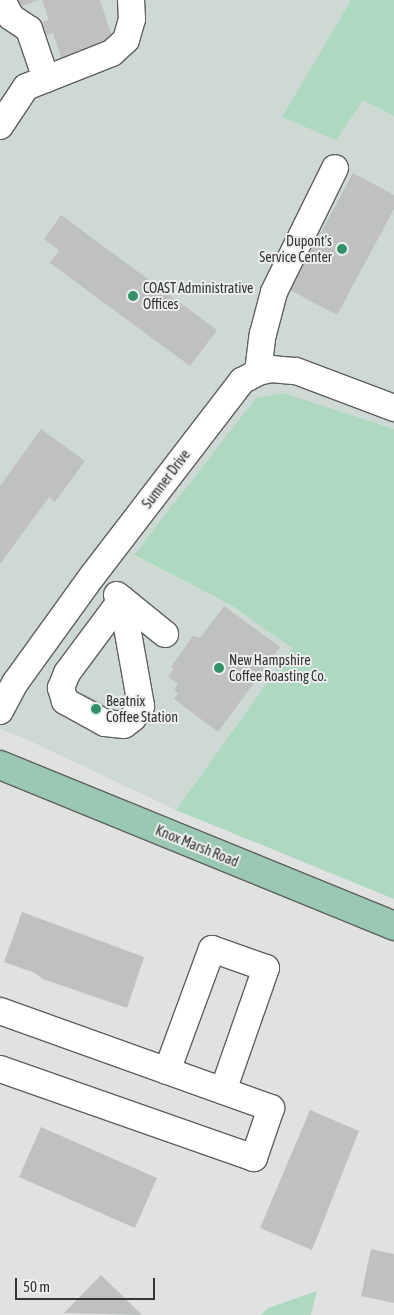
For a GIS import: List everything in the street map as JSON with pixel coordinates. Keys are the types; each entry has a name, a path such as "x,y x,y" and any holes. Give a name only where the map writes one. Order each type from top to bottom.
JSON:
{"main road":[{"name":"Knox Marsh Road","path":"0,765 394,926"}],"street":[{"path":"2,0 11,17 29,29 46,79"},
{"path":"0,126 26,87 112,53 126,40 132,19 131,0"},
{"path":"258,372 263,334 274,292 335,168"},
{"name":"Sumner Drive","path":"0,711 15,683 93,575 235,388 258,372 277,369 296,371 394,408"},
{"path":"93,575 165,634"},
{"path":"167,1071 212,949 266,968 222,1091"},
{"path":"0,1011 271,1108 254,1158 0,1069"}],"shaded area":[{"path":"0,0 351,0 282,117 363,100 394,116 394,429 284,393 134,556 231,605 292,648 176,810 28,740 0,729"}],"green space":[{"path":"351,0 394,0 394,116 363,100 336,140 282,117"},
{"path":"284,393 394,429 394,899 176,810 292,648 231,605 134,555 256,398"},
{"path":"317,1291 311,1315 261,1315 268,1308"}],"building":[{"path":"16,0 39,0 19,7"},
{"path":"42,0 100,0 114,43 62,60 53,33 44,36 40,23 49,20"},
{"name":"Dupont's Service Center","path":"353,173 394,195 394,209 337,315 290,290"},
{"name":"COAST Administrative Offices","path":"61,215 217,330 190,366 50,263 59,250 44,239"},
{"path":"41,429 85,461 55,502 49,497 0,564 0,486"},
{"name":"New Hampshire Coffee Roasting Co.","path":"224,606 280,647 218,732 174,699 178,693 174,690 178,684 168,677 174,669 171,667 193,636 200,638"},
{"name":"Beatnix Coffee Station","path":"84,694 104,704 99,714 80,704"},
{"path":"22,912 144,957 127,1008 43,979 35,973 4,962"},
{"path":"310,1110 359,1131 312,1250 260,1228"},
{"path":"41,1127 157,1178 135,1228 19,1177"},
{"path":"371,1249 394,1254 394,1303 361,1296"},
{"path":"101,1275 142,1315 64,1313"}],"place":[{"name":"Dupont's Service Center","path":"342,249"},
{"name":"COAST Administrative Offices","path":"133,296"},
{"name":"New Hampshire Coffee Roasting Co.","path":"219,668"},
{"name":"Beatnix Coffee Station","path":"96,709"}]}
